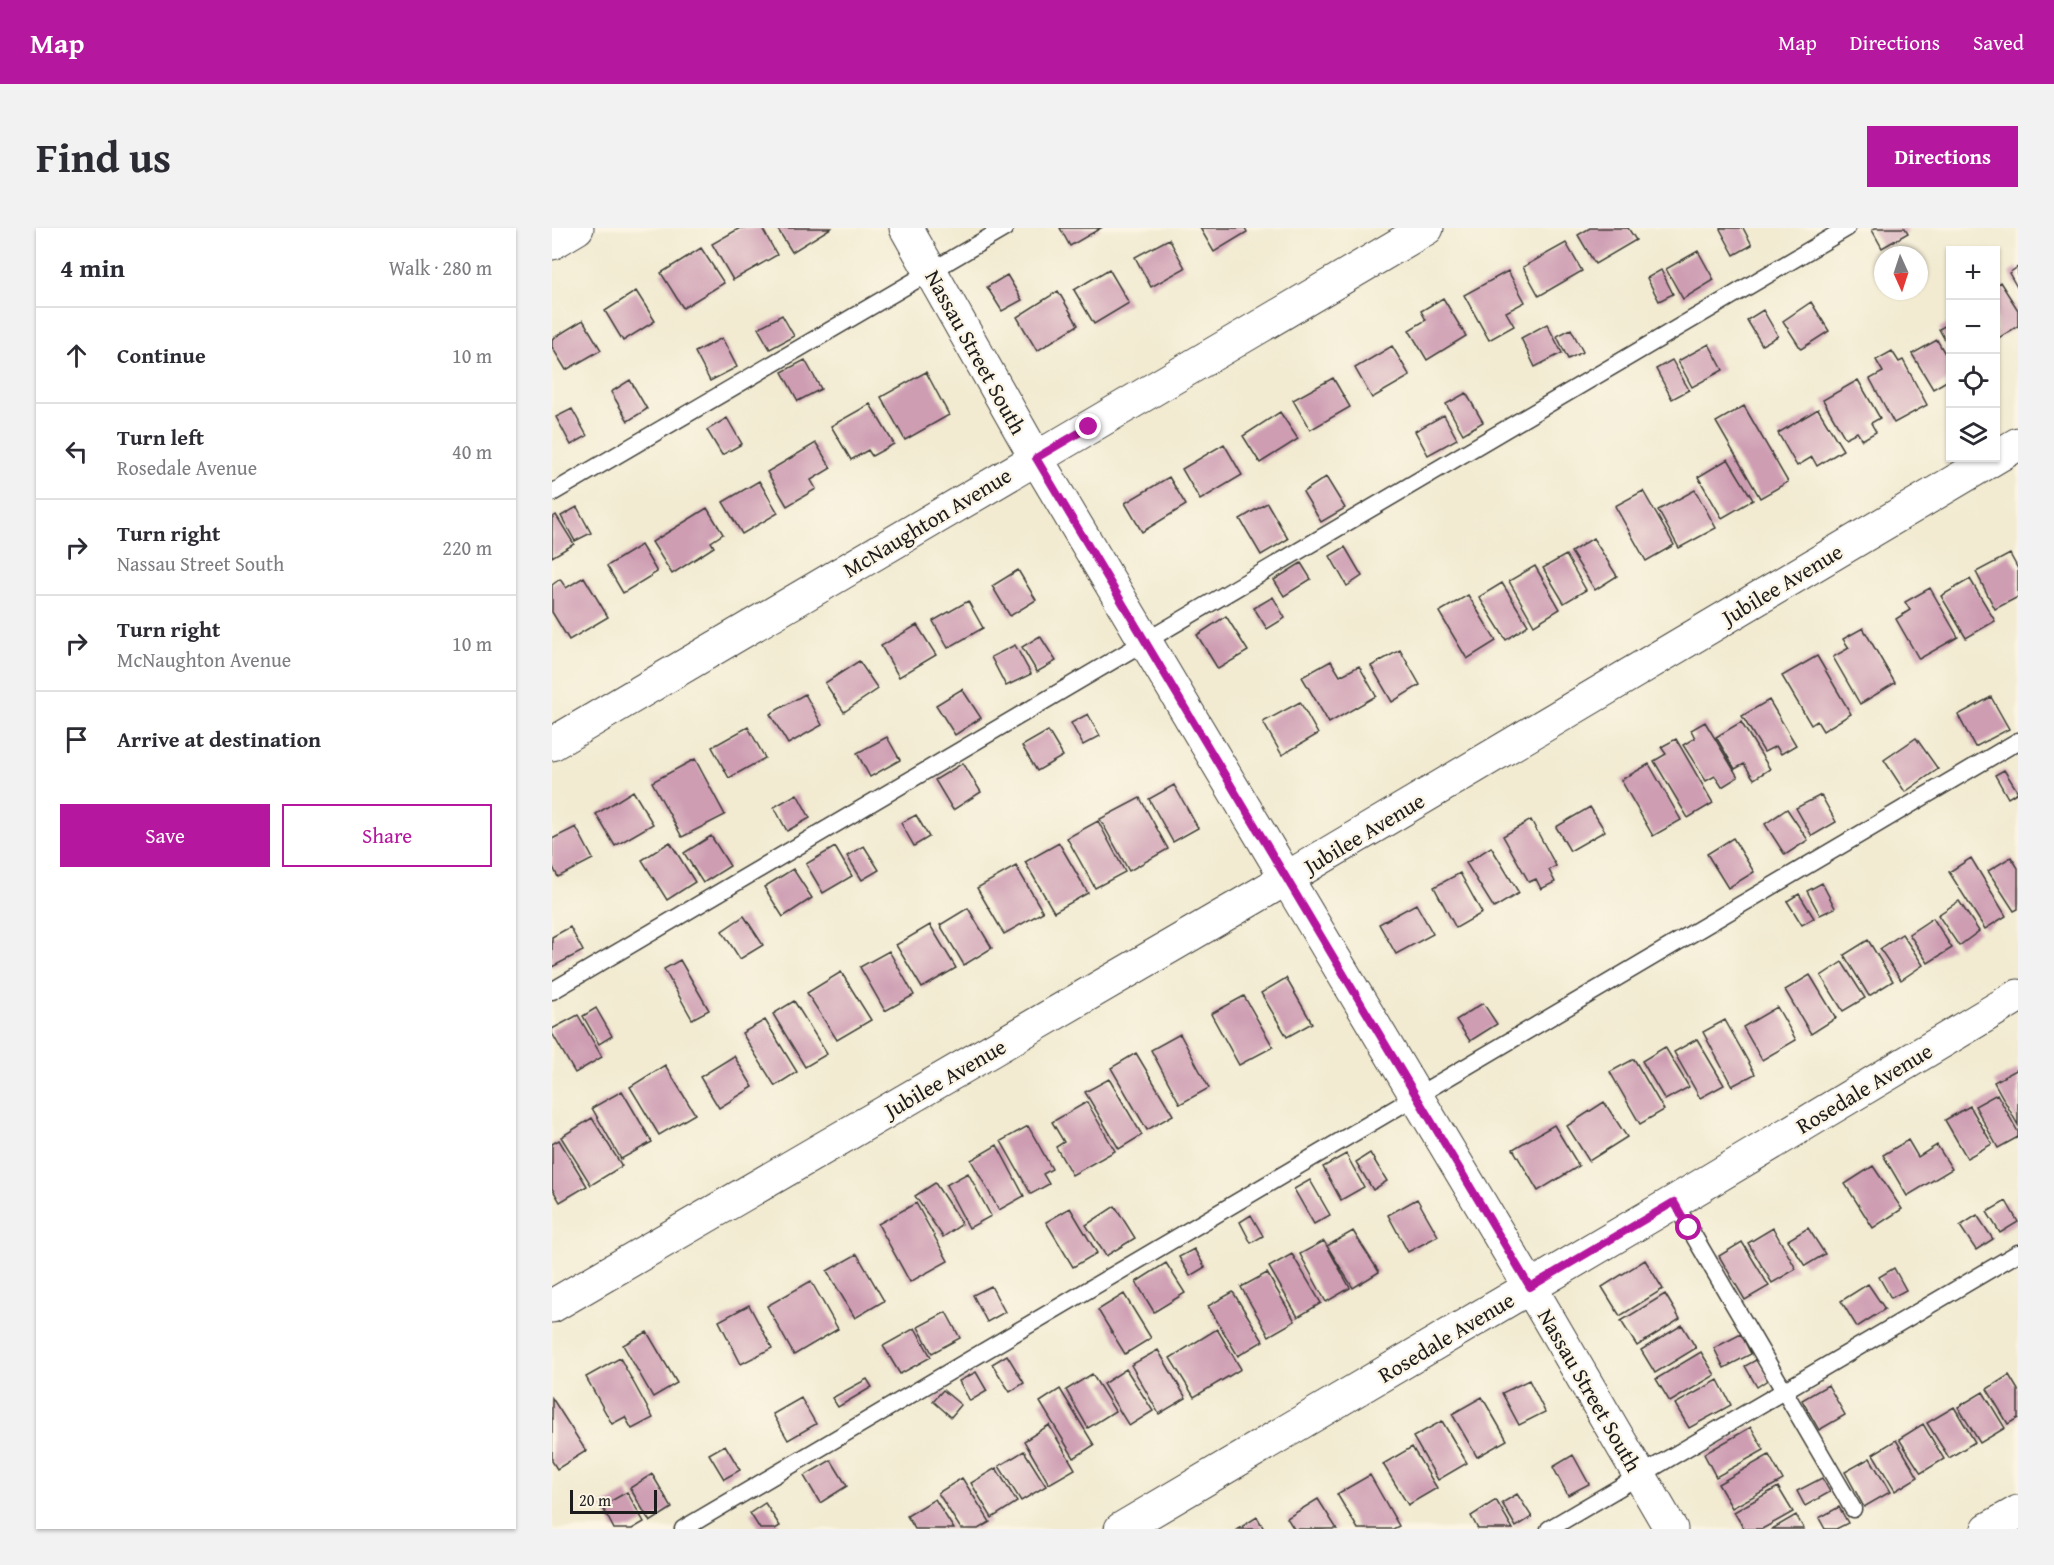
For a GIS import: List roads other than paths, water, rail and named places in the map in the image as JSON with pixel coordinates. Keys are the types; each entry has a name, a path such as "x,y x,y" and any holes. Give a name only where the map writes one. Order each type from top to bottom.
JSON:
{"street":[{"path":"552,243 578,228"},
{"name":"Nassau Street South","path":"906,228 1036,458 1530,1287 1671,1529"},
{"name":"McNaughton Avenue","path":"552,744 1427,228"},
{"name":"Jubilee Avenue","path":"552,1306 1287,879 2018,444"},
{"name":"Rosedale Avenue","path":"1121,1529 2018,996"},
{"path":"1988,1529 2018,1512"}],"lane":[{"path":"552,493 1005,228"},
{"path":"552,991 1847,228"},
{"path":"682,1529 2018,741"},
{"path":"1674,1202 1853,1509"},
{"path":"1549,1529 2018,1253"}]}
